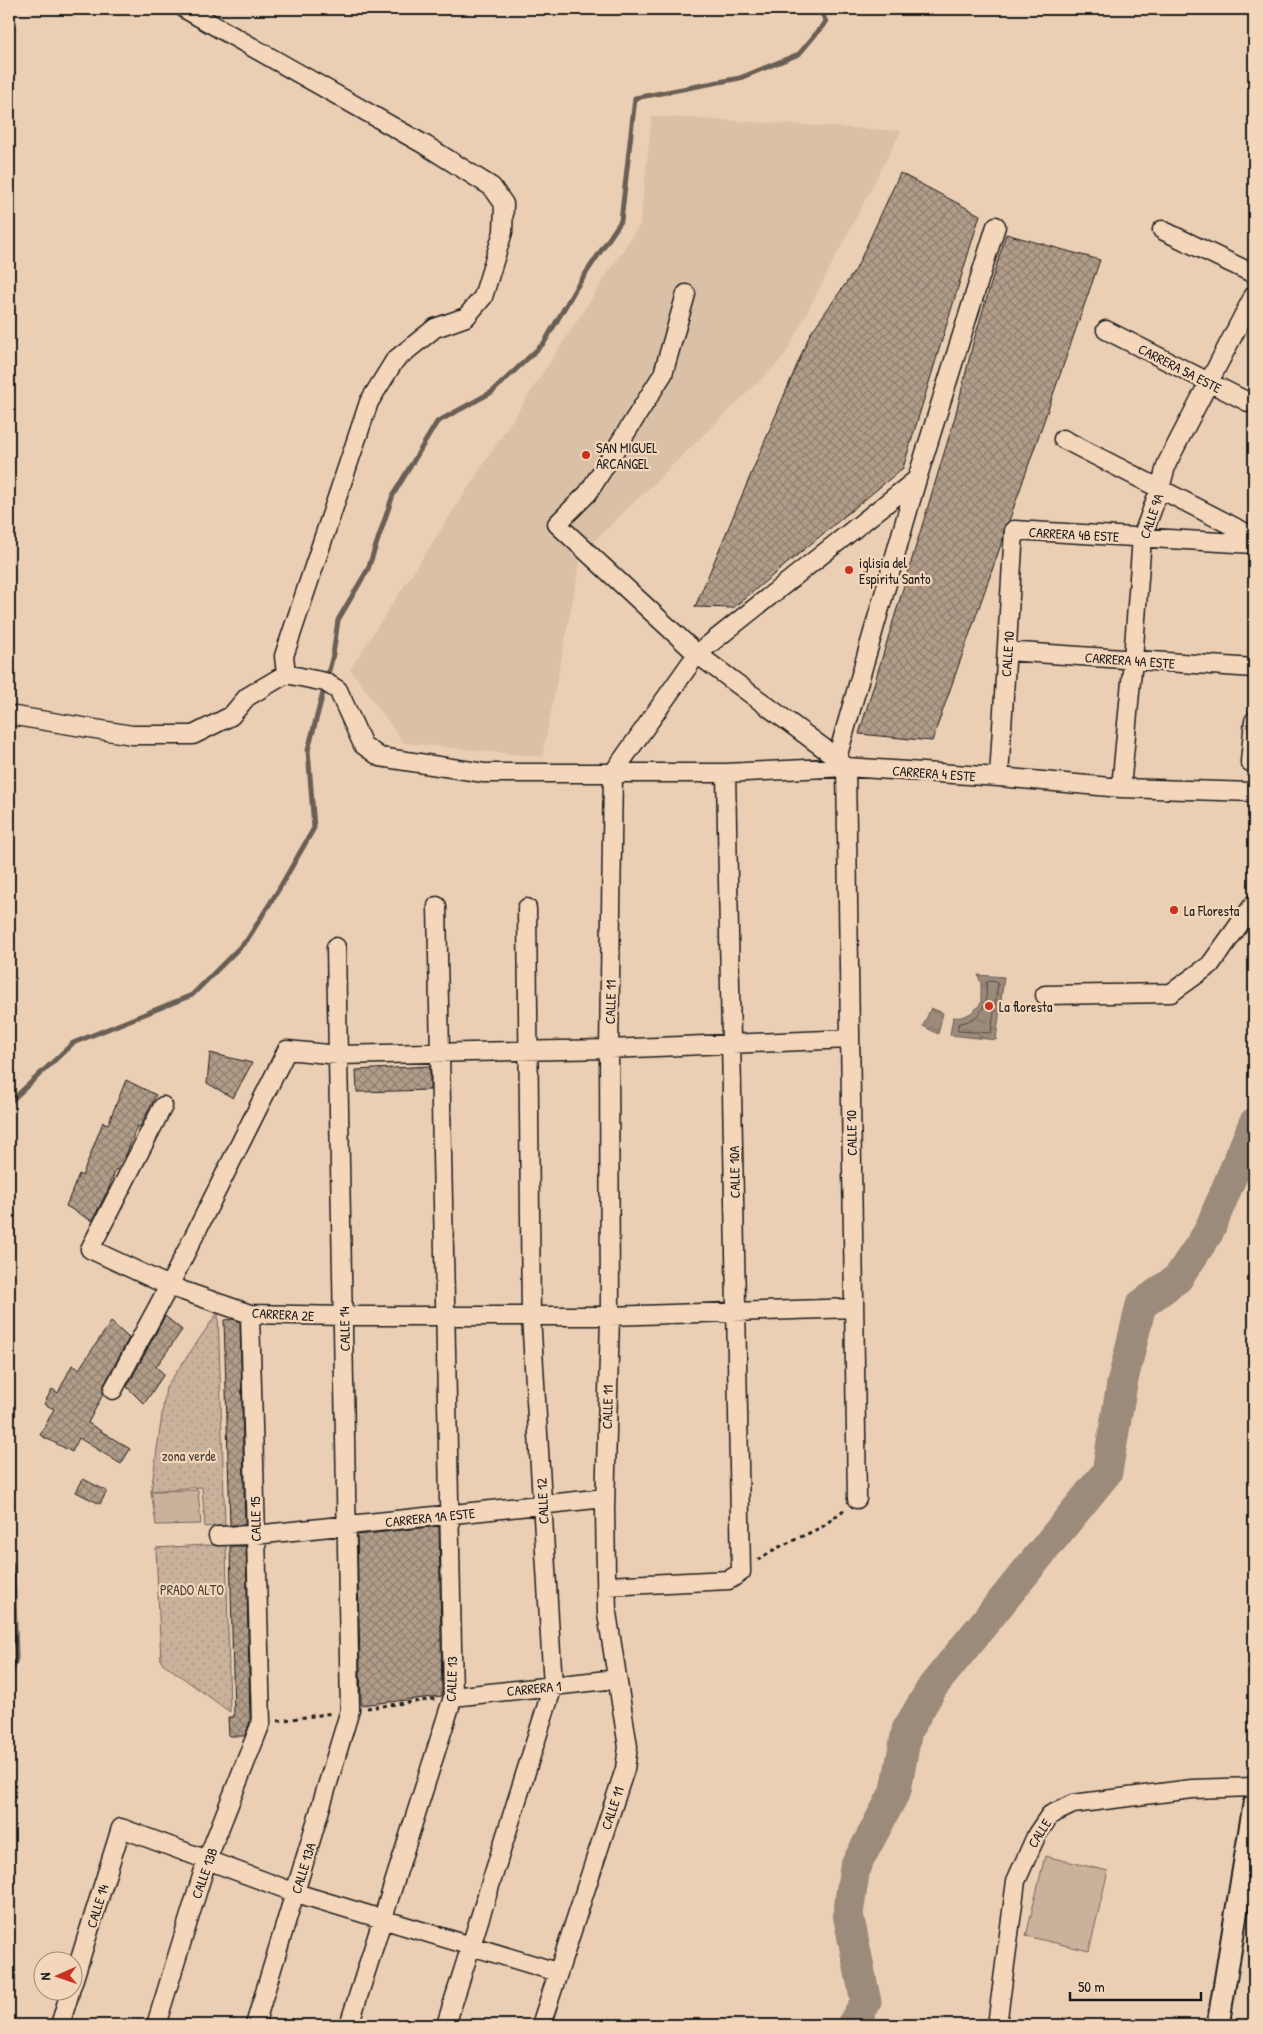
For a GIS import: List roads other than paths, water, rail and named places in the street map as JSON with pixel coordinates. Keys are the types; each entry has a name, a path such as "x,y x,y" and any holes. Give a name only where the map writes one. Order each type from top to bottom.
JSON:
{"main road":[{"path":"1218,2025 1254,1805"}],"street":[{"path":"9,715 132,735 193,735 231,716 247,697 286,674 284,656 370,402 395,360 435,328 466,317 483,297 503,232 504,204 492,187 425,145 185,9"},
{"name":"CALLE 10","path":"857,1499 850,1040 841,763 918,478 996,226"},
{"path":"1162,230 1254,274"},
{"path":"686,294 663,374 588,493 557,524 697,654 841,763"},
{"name":"CALLE 9A","path":"1121,788 1142,537 1167,463 1254,295"},
{"name":"CARRERA 5A ESTE","path":"1106,330 1254,405"},
{"path":"1063,439 1254,537"},
{"path":"613,773 697,654 918,478"},
{"name":"CALLE 10","path":"999,777 1014,530"},
{"name":"CARRERA 4B ESTE","path":"1014,530 1254,544"},
{"name":"CARRERA 4A ESTE","path":"1007,651 1254,668"},
{"name":"CARRERA 4 ESTE","path":"286,674 325,682 338,690 363,745 380,756 484,773 726,773 841,763 1121,788 1254,792"},
{"path":"1250,762 1254,721"},
{"name":"CALLE 11","path":"542,2025 625,1768 628,1746 616,1679 607,1613 606,1586 605,1498 610,1316 609,1049 613,773"},
{"name":"CALLE 10A","path":"606,1586 729,1580 741,1572 726,773"},
{"path":"1045,995 1171,993 1210,966 1254,904"},
{"name":"CALLE 13","path":"349,2025 453,1697 436,906"},
{"name":"CALLE 12","path":"527,908 531,1316 553,1686"},
{"name":"CALLE 14","path":"336,947 350,1710"},
{"path":"112,1390 169,1286 287,1050 338,1055 609,1049 850,1040"},
{"name":"CARRERA 2E","path":"163,1106 90,1249 169,1286 250,1314 610,1316 854,1308"},
{"name":"CALLE 15","path":"250,1314 261,1723"},
{"name":"CARRERA 1A ESTE","path":"218,1536 256,1535 605,1498"},
{"name":"CARRERA 1","path":"453,1697 616,1679"},
{"path":"446,2025 553,1686"},
{"name":"CALLE 13A","path":"255,2025 350,1710"},
{"name":"CALLE 13B","path":"156,2025 207,1860 261,1723"},
{"name":"CALLE","path":"997,2025 1016,1881 1037,1834 1050,1815 1073,1804 1192,1789 1254,1788"},
{"name":"CALLE 14","path":"82,1953 121,1828 207,1860"},
{"path":"207,1860 296,1893 558,1972"},
{"path":"60,2025 67,2002"}],"water":[{"name":"La floresta","path":"978,975 1004,977 996,1040 950,1035 953,1017 969,1014 981,1003 981,983"},
{"path":"931,1008 943,1013 938,1034 923,1026"}],"waterway":[{"path":"9,1103 73,1043 192,995 247,940 279,889 314,828 308,750 333,655 338,620 368,569 393,495 437,422 492,392 544,343 576,288 621,221 635,98 740,78 799,54 826,22 820,9"},
{"path":"852,2025 866,2002 848,1914 855,1867 896,1790 907,1730 933,1686 1107,1472 1122,1384 1141,1305 1178,1278 1208,1233 1254,1123"},
{"path":"9,1558 13,1567 16,1658 9,1682"}],"place":[{"name":"SAN MIGUEL ARCANGEL","path":"586,455"},
{"name":"iglisia del Espiritu Santo","path":"849,570"},
{"name":"La Floresta","path":"1174,910"},
{"name":"La floresta","path":"989,1006"}],"park label":[{"name":"zona verde","path":"189,1455"},
{"name":"PRADO ALTO","path":"192,1589"}]}
